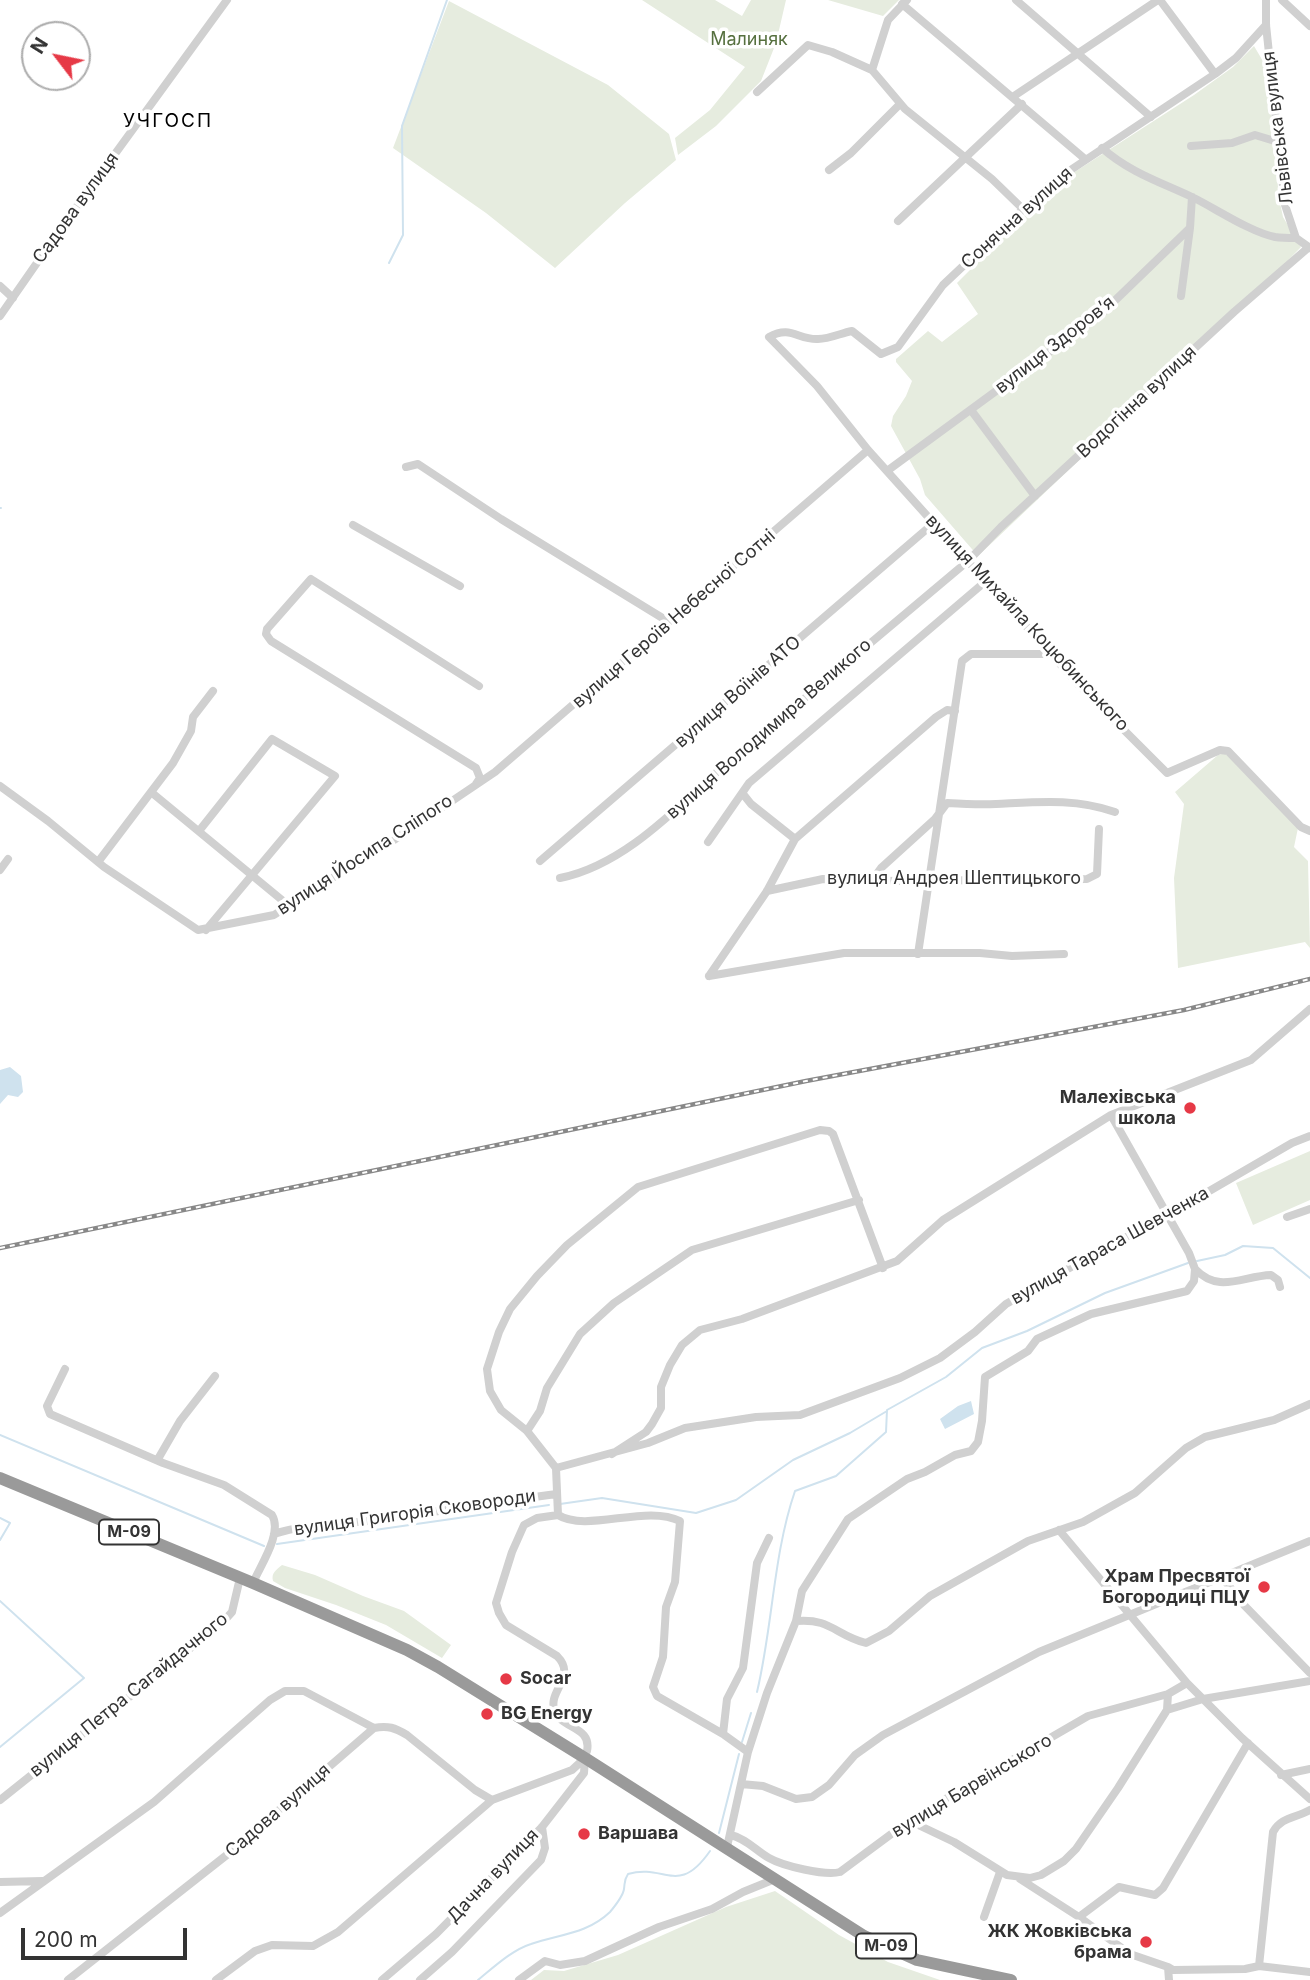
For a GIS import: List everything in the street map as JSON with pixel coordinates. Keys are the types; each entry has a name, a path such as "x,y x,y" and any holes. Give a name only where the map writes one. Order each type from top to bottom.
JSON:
{"highway":[{"name":"М-09","path":"0,1478 407,1650 729,1841 775,1879 864,1936 900,1953 947,1967 1011,1980"}],"street":[{"name":"Садова вулиця","path":"0,316 227,0"},
{"path":"1016,0 1151,117"},
{"path":"1014,96 1159,0 1215,74"},
{"name":"Львівська вулиця","path":"1266,0 1266,25 1285,205 1296,238"},
{"path":"1282,0 1310,26"},
{"path":"872,70 888,20 905,2 1084,159"},
{"name":"Сонячна вулиця","path":"769,337 788,331 806,338 818,339 852,331 881,354 898,347 943,285 1051,183 1215,74 1236,58 1266,25"},
{"path":"757,92 808,45 832,52 872,70 901,104 1024,210"},
{"path":"829,170 851,153 901,104"},
{"path":"898,222 1022,104"},
{"path":"1191,146 1232,143 1255,135 1278,142"},
{"path":"1102,148 1117,162 1226,216 1273,237 1296,238 1310,247"},
{"path":"1181,296 1191,228 1192,197"},
{"name":"вулиця Здоровʼя","path":"887,471 1101,314 1191,228"},
{"name":"Водогінна вулиця","path":"968,561 1234,312 1310,247"},
{"path":"0,286 13,298"},
{"name":"вулиця Михайла Коцюбинського","path":"769,337 817,386 868,450 1051,654 1167,773 1220,750 1228,751 1301,827 1310,831"},
{"path":"971,411 1035,496"},
{"name":"вулиця Героїв Небесної Сотні","path":"476,784 495,772 868,450"},
{"path":"406,467 418,464 501,519 669,622"},
{"name":"вулиця Воїнів АТО","path":"540,861 934,523"},
{"path":"353,525 460,586"},
{"name":"вулиця Володимира Великого","path":"560,878 583,873 631,845 968,561"},
{"path":"476,784 480,778 476,768 271,641 266,634 267,629 311,579 478,686"},
{"name":"вулиця Володимира Великого","path":"708,842 746,787 771,763 986,581"},
{"path":"918,954 962,662 971,654 1051,654"},
{"path":"101,864 179,754 191,731 193,717 213,691"},
{"path":"955,711 947,710 936,716 796,839 767,891 709,976 836,954 1064,954"},
{"path":"0,786 101,864 198,930 206,930 335,776 272,739 199,831"},
{"name":"вулиця Йосипа Сліпого","path":"206,930 274,915 363,861 476,784"},
{"path":"151,792 288,905"},
{"path":"743,793 751,804 796,839"},
{"path":"873,879 947,803 1086,803 1115,812"},
{"name":"вулиця Андрея Шептицького","path":"767,891 823,879 1087,879 1097,874 1099,829"},
{"path":"0,870 8,859"},
{"path":"612,1454 646,1432 652,1424 660,1408 661,1387 670,1365 682,1345 700,1330 742,1319 897,1261 943,1220 1111,1115 1251,1060 1310,1009"},
{"path":"1111,1115 1181,1237 1195,1269 1204,1279 1216,1283 1271,1275 1276,1277 1280,1287"},
{"path":"558,1515 556,1468 527,1431 501,1410 490,1391 487,1368 510,1309 567,1245 638,1187 820,1130 829,1131 833,1134 883,1268"},
{"name":"вулиця Тараса Шевченка","path":"556,1468 648,1443 685,1428 756,1417 800,1415 900,1378 940,1359 1006,1304 1292,1143 1310,1136"},
{"path":"527,1431 540,1411 547,1388 580,1334 614,1303 692,1250 859,1200"},
{"path":"1287,1217 1310,1209"},
{"path":"729,1841 748,1752 766,1693 796,1621 802,1591 848,1519 907,1479 955,1455 971,1451 978,1442 982,1422 985,1377 1028,1351 1038,1339 1091,1314 1187,1291 1194,1281 1195,1269"},
{"path":"65,1369 47,1406 50,1414 224,1485 258,1505 275,1519 274,1534 266,1561 253,1583"},
{"path":"158,1458 173,1431 215,1376"},
{"path":"796,1621 828,1623 846,1638 866,1643 889,1631 930,1596 1028,1541 1083,1522 1135,1493 1186,1448 1205,1437 1274,1420 1310,1404"},
{"name":"вулиця Григорія Сковороди","path":"274,1534 291,1528 373,1520 557,1494"},
{"path":"216,1980 255,1951 272,1945 313,1946 338,1932 492,1800 572,1770 586,1754 589,1743 586,1736 561,1720 555,1710 554,1702 564,1673 562,1662 557,1656 511,1629 497,1608 496,1598 520,1534 527,1524 537,1518 558,1515 577,1521 635,1516 680,1521 674,1582 666,1607 663,1657 653,1686 657,1696 723,1734 748,1752"},
{"path":"1059,1530 1187,1683 1281,1775 1310,1799"},
{"path":"723,1734 727,1699 743,1668 757,1563 769,1538"},
{"path":"741,1784 763,1786 796,1799 812,1797 829,1785 855,1755 883,1735 1039,1651 1310,1541"},
{"path":"1222,1577 1242,1603 1310,1673"},
{"name":"вулиця Петра Сагайдачного","path":"0,1800 223,1622 232,1612 240,1578"},
{"path":"1167,1710 1203,1699 1310,1681"},
{"name":"вулиця Барвінського","path":"729,1841 742,1838 771,1860 830,1875 849,1868 894,1832 950,1796 1088,1716 1168,1694 1187,1683"},
{"path":"0,1913 154,1802 270,1700 285,1691 304,1691 374,1728 395,1727 475,1790 492,1800"},
{"path":"1018,1878 1041,1875 1064,1861 1076,1849 1167,1710 1168,1694"},
{"name":"Садова вулиця","path":"68,1980 228,1854 374,1728"},
{"path":"1079,1917 1119,1887 1155,1895 1163,1888 1248,1743"},
{"name":"Дачна вулиця","path":"383,1980 436,1934 542,1826 584,1773 586,1754"},
{"path":"1281,1775 1310,1769"},
{"path":"1259,1966 1273,1832 1277,1824 1310,1810"},
{"path":"912,1822 954,1842 1000,1872 1018,1878 1130,1954 1173,1970 1245,1969 1259,1966 1310,1972"},
{"path":"419,1980 452,1952 541,1860 545,1848 542,1826"},
{"path":"984,1917 1000,1872"},
{"path":"519,1980 545,1961 560,1965 584,1961 659,1927 712,1909 775,1879"},
{"path":"0,1882 43,1881"},
{"path":"1168,1967 1169,1980"}],"green space":[{"name":"Малиняк","path":"642,0 715,0 742,16 751,0 786,0 776,43 761,81 716,126 678,155 675,138 710,110 745,67"},
{"name":"Малиняк","path":"828,0 899,0 883,16"},
{"path":"449,1 608,85 669,134 676,160 555,268 486,213 393,148"},
{"path":"1254,46 1267,68 1283,217 1301,247 978,556 925,495 920,479 891,426 893,416 912,381 896,359 928,331 942,342 978,314 957,283 1056,184 1194,95 1233,67"},
{"path":"1225,753 1298,828 1294,847 1308,861 1310,948 1305,942 1178,968 1174,878 1184,804 1175,792 1218,755"},
{"path":"1310,1151 1310,1200 1253,1225 1236,1183"},
{"path":"282,1565 315,1575 404,1611 451,1645 442,1658 386,1625 285,1588 273,1581 274,1572"},
{"path":"775,1891 839,1935 888,1962 940,1980 531,1980 544,1970 564,1971 618,1955 726,1907"}],"water":[{"path":"10,1067 21,1076 23,1092 18,1097 8,1095 0,1104 0,1070"},
{"path":"971,1401 974,1414 945,1429 940,1419 958,1406"}],"waterway":[{"path":"389,263 403,235 402,126 447,0"},
{"path":"1197,1261 1225,1255 1243,1246 1273,1248 1310,1278"},
{"path":"757,1692 782,1540 795,1491 836,1476 886,1432 887,1410 946,1377 982,1348 1027,1331 1105,1293 1188,1263"},
{"path":"560,1504 602,1498 696,1513 736,1500 793,1460 850,1433 887,1411"},
{"path":"0,1435 264,1546"},
{"path":"277,1544 549,1505"},
{"path":"0,1518 10,1523 0,1540"},
{"path":"0,1601 84,1678 0,1747"},
{"path":"742,1742 751,1713"},
{"path":"719,1833 739,1754"},
{"path":"478,1980 517,1950 573,1933 601,1919 620,1898 628,1874 652,1872 680,1876 699,1865 710,1851"}],"railway":[{"path":"0,1248 806,1081 1184,1010 1310,979"}],"place":[{"name":"Малехівська школа","path":"1190,1108"},
{"name":"Храм Пресвятої Богородиці ПЦУ","path":"1264,1587"},
{"name":"Socar","path":"506,1679"},
{"name":"BG Energy","path":"487,1714"},
{"name":"Варшава","path":"584,1834"},
{"name":"ЖК Жовківська брама","path":"1146,1942"}],"district":[{"name":"УЧГОСП","path":"168,121"}]}
